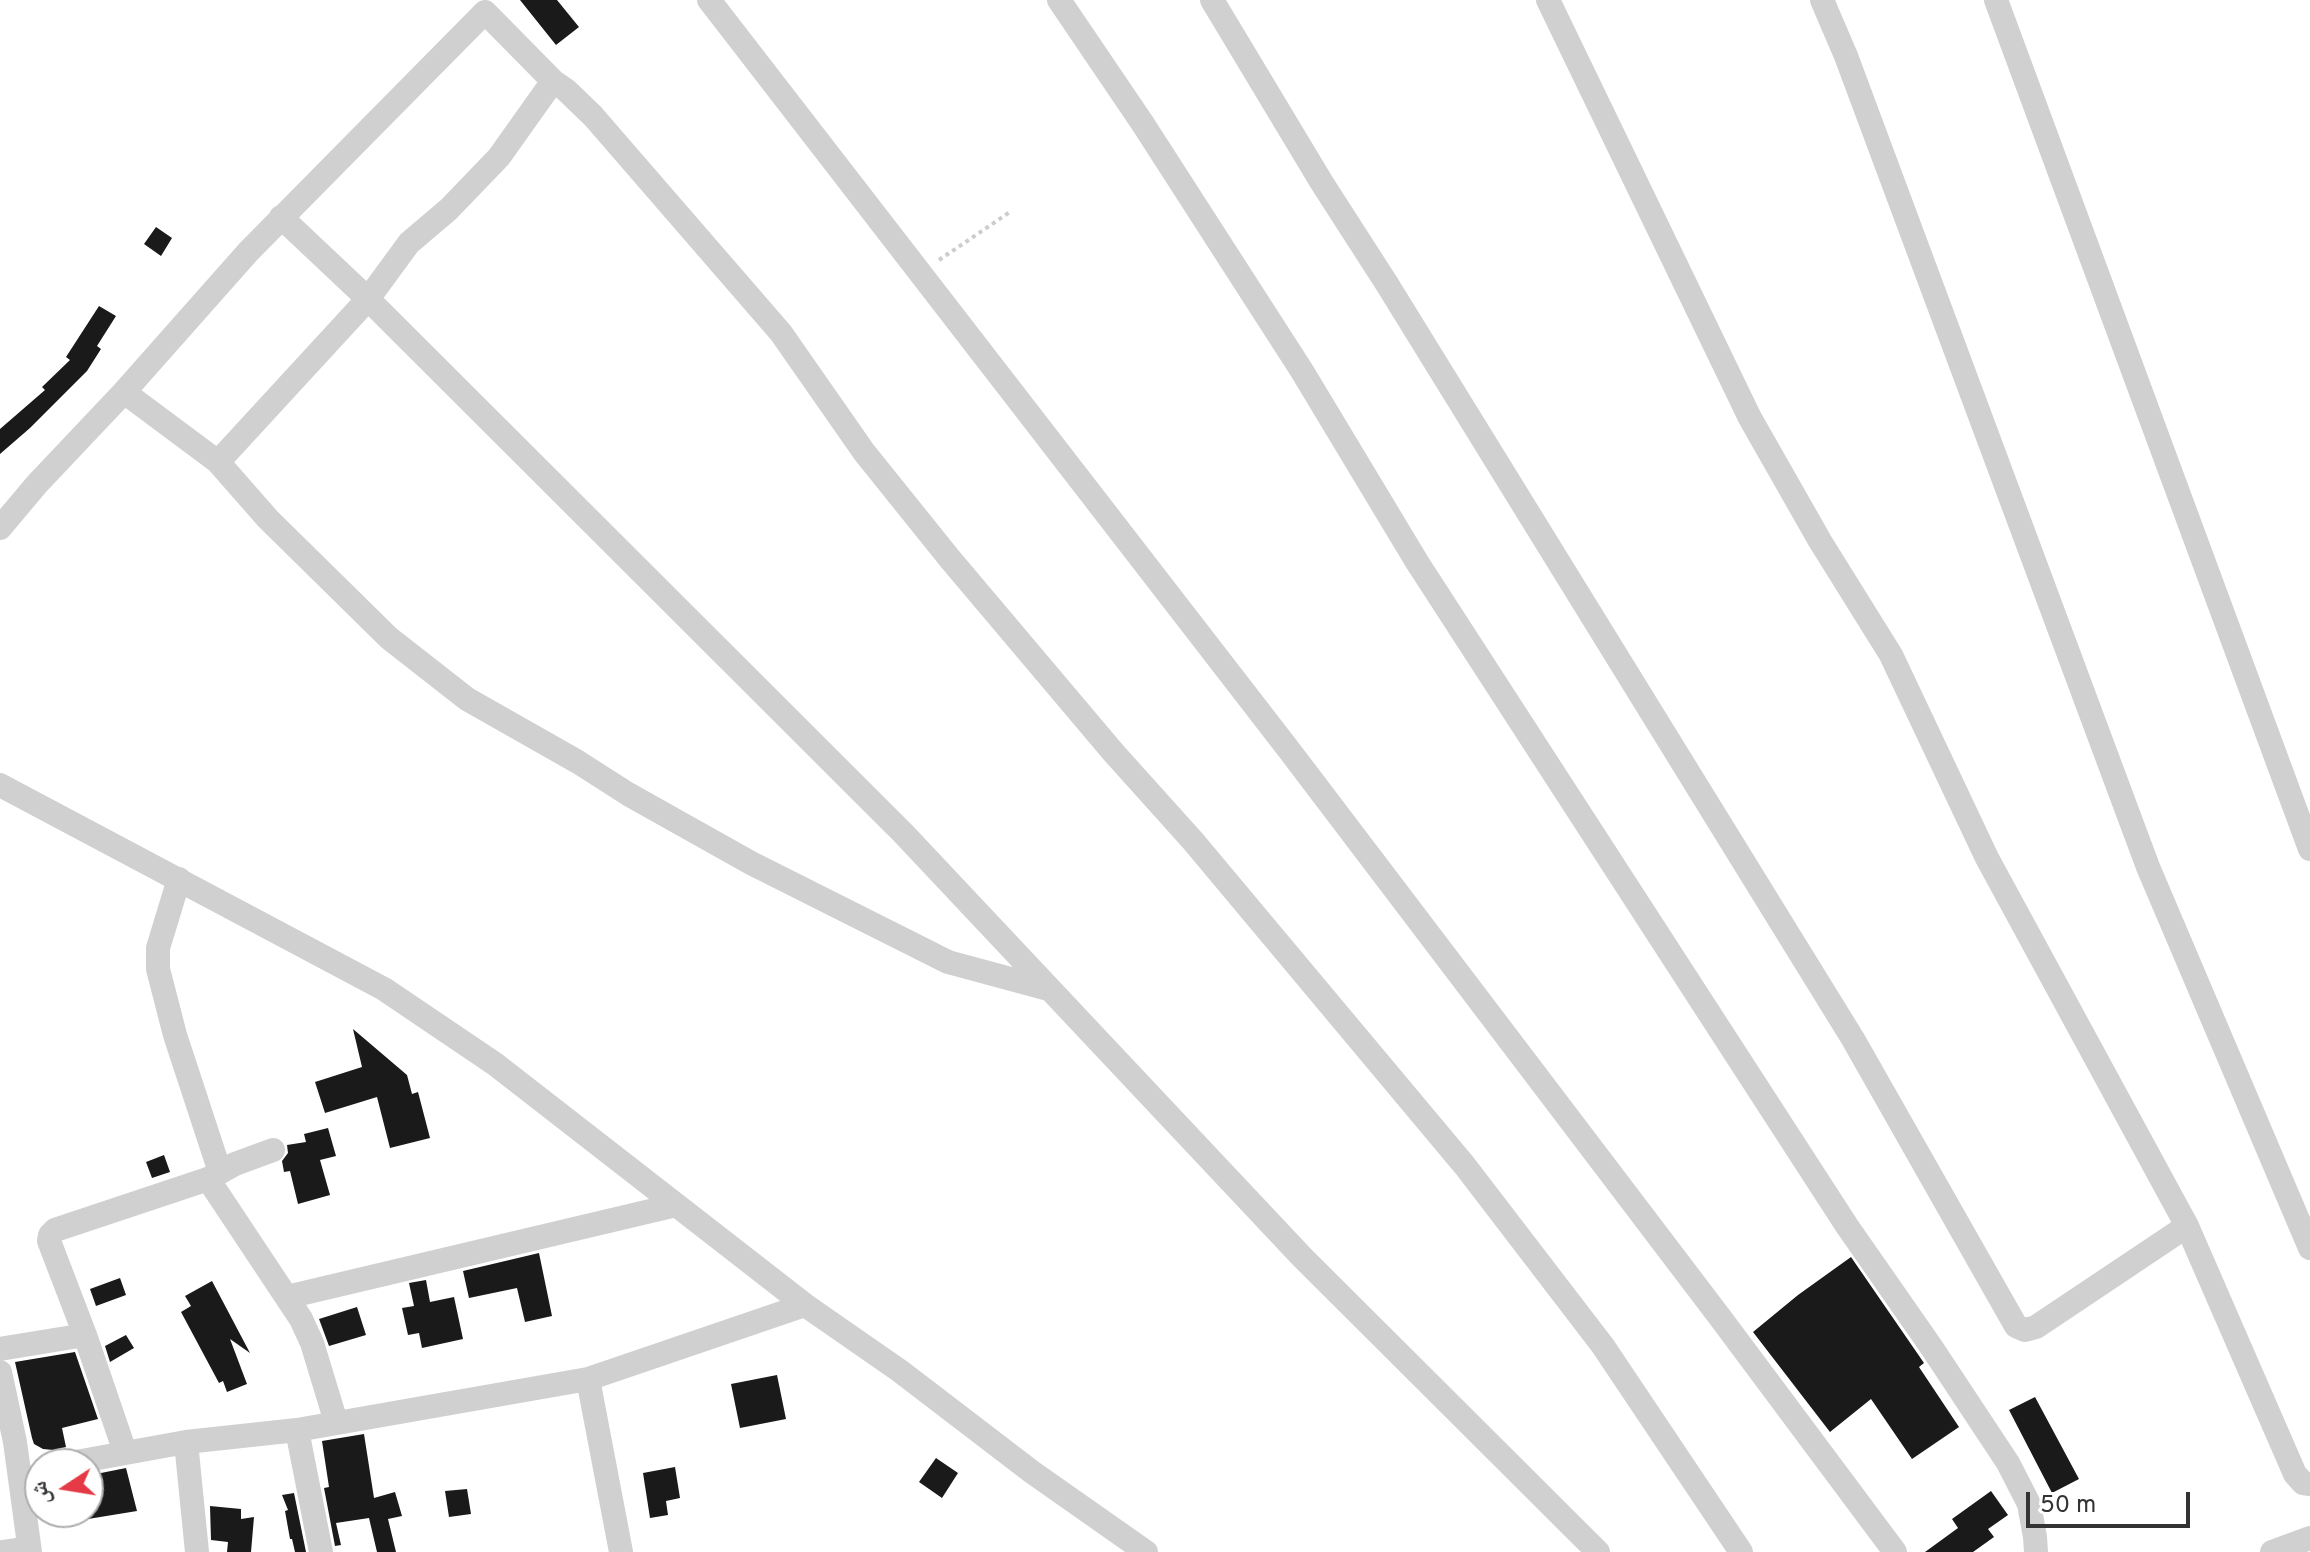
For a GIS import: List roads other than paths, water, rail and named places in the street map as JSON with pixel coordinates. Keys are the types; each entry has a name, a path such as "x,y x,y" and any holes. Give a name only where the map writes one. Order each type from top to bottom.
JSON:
{"street":[{"path":"709,0 1299,762 1895,1552"},
{"path":"1059,0 1302,371 1417,562 1847,1226 2008,1463 2029,1504 2036,1552"},
{"path":"1212,0 1322,183 1853,1039 2016,1326 2025,1330 2036,1327 2187,1226"},
{"path":"1548,0 1750,418 1820,541 1891,655 1987,858 2187,1226 2295,1474 2303,1483 2310,1484"},
{"path":"1822,0 1846,56 2148,867 2310,1248"},
{"path":"1996,0 2310,849"},
{"path":"0,528 281,217 480,6 553,81 593,116 781,333 864,452 950,559 1113,752 1193,841 1465,1166 1603,1346 1741,1552"},
{"path":"218,462 368,299 409,243 449,209 499,157 553,81"},
{"path":"281,217 368,299 903,833 1302,1257 1598,1552"},
{"path":"124,392 218,462 268,519 389,638 467,699 751,863 948,962 1048,989"},
{"path":"0,785 384,989 495,1064 805,1305 1146,1552"},
{"path":"179,879 158,948 158,969 214,1176 301,1319 312,1343 336,1422"},
{"path":"125,1452 49,1241 50,1235 55,1230 214,1176 235,1164 273,1150"},
{"path":"287,1297 676,1205"},
{"path":"104,1456 186,1442 297,1430 588,1379 805,1305"},
{"path":"0,1349 85,1335"},
{"path":"0,1372 7,1443 24,1464"},
{"path":"588,1379 621,1552"},
{"path":"297,1430 321,1552"},
{"path":"186,1442 197,1552"},
{"path":"2,1552 30,1550 30,1528"},
{"path":"2272,1552 2310,1538"}]}
